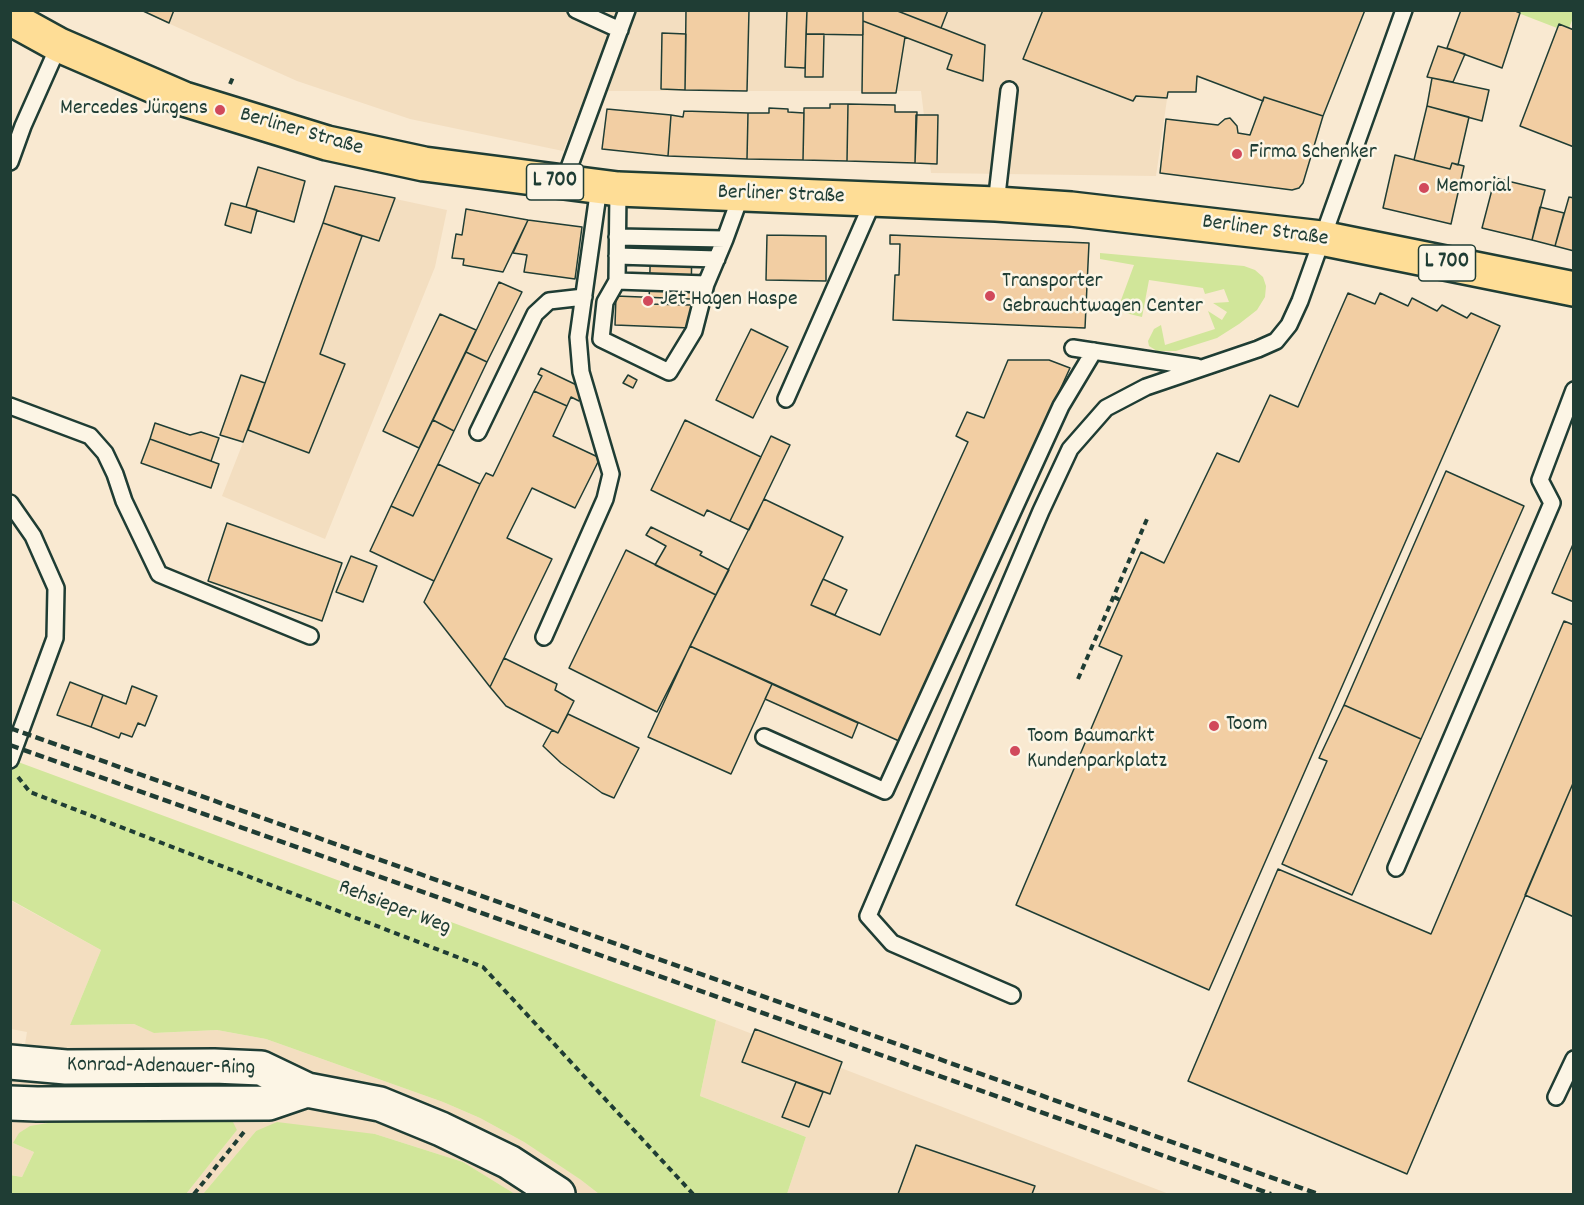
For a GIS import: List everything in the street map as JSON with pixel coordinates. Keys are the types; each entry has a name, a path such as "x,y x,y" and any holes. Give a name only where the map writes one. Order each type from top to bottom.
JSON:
{"main road":[{"name":"Berliner Straße","path":"10,18 59,45 184,99 327,143 424,164 563,184 608,188 1071,209 1321,238 1574,289"}],"street":[{"name":"Konrad-Adenauer-Ring","path":"10,1062 66,1067 261,1068 307,1090 380,1104 431,1125 509,1162 558,1194"},
{"name":"Konrad-Adenauer-Ring","path":"10,1103 269,1103 307,1090"}],"lane":[{"path":"576,10 620,30"},
{"path":"563,184 627,10"},
{"path":"1012,995 892,943 868,916 1041,511 1070,449 1106,408 1146,387 1276,341 1289,325 1300,301 1404,10"},
{"path":"10,162 26,118 59,45"},
{"path":"996,204 1009,90"},
{"path":"608,188 617,237 617,281 605,302 601,339 669,372 694,331 706,284 741,195"},
{"path":"544,636 605,499 611,474 581,372 578,337 584,297 608,188"},
{"path":"786,399 874,199"},
{"path":"617,237 725,239"},
{"path":"618,256 717,259"},
{"path":"617,281 706,284"},
{"path":"478,432 535,314 549,301 584,297"},
{"path":"1073,348 1200,368"},
{"path":"764,737 885,791 1061,406 1094,351"},
{"path":"1396,868 1552,503 1540,480 1574,390"},
{"path":"10,406 90,436 105,453 124,501 159,574 310,636"},
{"path":"10,503 33,536 56,588 55,638 10,760"},
{"path":"1556,1097 1574,1059"}],"path":[{"path":"1078,679 1148,519"},
{"path":"1114,597 1120,600"},
{"name":"Rehsieper Weg","path":"17,776 30,792 483,967 693,1194"},
{"path":"194,1194 269,1103"}],"shaded area":[{"path":"141,11 1365,11 1323,116 1265,97 1263,101 1198,77 1196,92 1168,92 1156,176 931,173 921,91 587,91 563,151 410,119 297,81"},
{"path":"335,186 447,210 435,267 325,539 222,496 248,430"},
{"path":"10,900 101,950 70,1025 134,1024 155,1033 217,1030 266,1039 443,1102 480,1118 524,1142 599,1194 515,1194 463,1162 375,1134 256,1131 203,1194 186,1194 237,1130 231,1120 60,1121 13,1143 34,1152 22,1177 11,1175 11,1042 25,1044 27,1032 11,1029","holes":["203,1082 47,1094 48,1085"]},
{"path":"716,1020 1169,1194 787,1194 806,1137 700,1096"}],"green space":[{"path":"1513,11 1573,11 1573,18 1569,28 1559,24 1557,28"},
{"path":"1100,253 1244,266 1255,270 1263,277 1266,286 1265,297 1257,310 1217,338 1176,351 1157,351 1149,346 1148,341 1154,329 1161,325 1165,345 1215,329 1208,311 1222,320 1227,312 1213,303 1229,302 1224,289 1205,294 1203,288 1149,280 1142,317 1117,311 1134,265 1100,259"},
{"path":"10,759 716,1020 700,1096 806,1137 787,1194 599,1194 524,1142 480,1118 443,1102 266,1039 217,1030 154,1033 134,1024 70,1025 101,950 11,900"},
{"path":"245,1083 277,1088 47,1095 48,1085"},
{"path":"232,1120 237,1130 186,1194 11,1194 10,1175 22,1177 34,1152 13,1143 19,1133 30,1126 60,1121"},
{"path":"277,1122 375,1134 463,1162 515,1194 203,1194 256,1131"}],"building":[{"path":"141,10 174,10 169,23"},
{"path":"686,10 749,10 747,91 685,90"},
{"path":"787,10 807,10 805,68 785,67"},
{"path":"807,10 863,10 863,35 806,34"},
{"path":"863,10 895,10 985,45 983,81 947,69 952,55 863,21"},
{"path":"895,10 948,10 941,28"},
{"path":"1043,10 1365,10 1323,116 1264,97 1263,101 1197,76 1196,92 1168,92 1167,98 1136,96 1133,101 1023,59"},
{"path":"1461,10 1513,10 1520,13 1502,68 1447,48"},
{"path":"863,21 905,37 896,93 862,93"},
{"path":"1559,24 1574,30 1574,147 1520,126"},
{"path":"662,33 686,34 685,90 661,89"},
{"path":"806,34 824,34 823,77 805,77"},
{"path":"1438,46 1465,54 1453,82 1427,77"},
{"path":"1432,78 1489,90 1482,121 1427,106"},
{"name":"Firma Schenker","path":"1264,97 1323,116 1303,183 1299,188 1292,190 1160,173 1166,119 1218,125 1230,118 1237,126 1238,133 1250,135"},
{"path":"830,104 848,104 847,161 803,160 804,108 830,108"},
{"path":"848,104 895,105 895,112 917,112 915,163 847,161"},
{"path":"1427,106 1469,117 1458,165 1452,163 1450,169 1414,160"},
{"path":"769,108 804,113 803,160 747,159 748,113 769,113"},
{"path":"607,109 671,115 668,156 602,149"},
{"path":"684,111 748,113 747,159 668,156 671,115 683,117"},
{"path":"916,115 938,115 937,164 915,163"},
{"name":"Memorial","path":"1395,155 1450,169 1452,163 1464,166 1451,224 1383,208"},
{"path":"258,167 305,181 294,222 246,207"},
{"path":"1495,178 1545,190 1532,240 1482,228"},
{"path":"335,186 395,198 379,241 323,223"},
{"path":"1569,197 1574,198 1574,251 1555,246"},
{"path":"231,203 257,210 251,233 225,225"},
{"path":"1540,207 1564,213 1555,246 1532,240"},
{"path":"466,209 528,220 503,272 463,265 464,259 452,258 456,234 462,235"},
{"path":"528,220 582,227 575,279 524,272 527,255 513,253"},
{"path":"323,223 362,236 320,354 345,364 309,453 248,430"},
{"path":"651,233 692,235 691,305 649,304"},
{"path":"767,235 826,236 826,281 766,280"},
{"name":"Transporter Gebrauchtwagen Center","path":"890,235 1089,243 1085,328 893,320 895,275 899,275 900,244 890,244"},
{"path":"499,282 522,292 487,362 466,352"},
{"path":"1348,293 1375,304 1380,293 1408,306 1412,298 1437,311 1442,305 1467,318 1471,313 1500,326 1209,990 1016,905 1122,656 1099,646 1141,552 1164,563 1217,453 1239,462 1270,395 1298,407"},
{"path":"616,296 691,299 690,328 615,325"},
{"path":"440,314 476,330 419,448 383,431"},
{"path":"751,329 788,347 753,418 716,400"},
{"path":"466,352 487,362 454,431 433,420"},
{"path":"1008,360 1049,360 1070,368 899,741 690,646 764,499 843,537 811,605 880,635 968,442 956,436 967,412 984,418"},
{"path":"541,368 585,389 579,401 571,397 567,406 534,391 542,376 538,374"},
{"path":"241,375 265,383 243,442 220,435"},
{"path":"628,375 637,380 633,388 623,383"},
{"path":"534,391 567,406 553,436 600,458 575,508 532,488 507,538 552,559 490,687 424,602 480,484 486,473 493,476"},
{"path":"433,420 454,431 413,516 391,506"},
{"path":"685,420 761,457 730,521 707,510 704,516 651,490"},
{"path":"155,423 190,435 201,432 219,438 211,461 150,439"},
{"path":"771,436 790,445 749,530 730,521"},
{"path":"150,439 219,464 211,488 141,463"},
{"path":"438,464 480,484 434,581 370,551 391,506 413,516"},
{"path":"1446,471 1524,506 1421,739 1344,705"},
{"path":"227,523 342,563 322,621 208,581"},
{"path":"651,527 702,552 700,555 729,570 716,595 655,565 666,546 646,535"},
{"path":"1574,542 1574,602 1552,593"},
{"path":"626,550 716,595 657,712 569,668"},
{"path":"351,556 377,566 363,602 336,592"},
{"path":"823,579 847,590 835,615 811,605"},
{"path":"1564,621 1574,625 1574,781 1407,1174 1188,1081 1278,869 1431,934"},
{"path":"690,646 772,684 731,774 648,737"},
{"path":"504,658 557,684 555,690 574,701 558,733 506,706 490,687"},
{"path":"70,682 103,695 91,727 57,715"},
{"path":"772,684 858,723 852,738 765,699"},
{"path":"132,686 157,696 145,726 138,723 132,737 121,733 119,738 91,727 103,695 126,704"},
{"path":"1344,705 1421,739 1352,895 1282,864 1327,761 1319,758"},
{"path":"568,714 639,748 614,798 602,793 561,763 543,746 552,730 558,733"},
{"path":"1574,781 1574,917 1525,895"},
{"path":"755,1029 842,1062 830,1094 742,1062"},
{"path":"796,1082 823,1092 809,1127 782,1117"},
{"path":"916,1145 1035,1186 1032,1194 898,1194"}],"railway":[{"path":"10,728 1318,1194"},
{"path":"10,745 1271,1194"}],"place":[{"name":"Mercedes Jürgens","path":"220,110"},
{"name":"Firma Schenker","path":"1237,154"},
{"name":"Memorial","path":"1424,188"},
{"name":"Transporter Gebrauchtwagen Center","path":"990,296"},
{"name":"Jet Hagen Haspe","path":"648,301"},
{"name":"Toom","path":"1214,726"},
{"name":"Toom Baumarkt Kundenparkplatz","path":"1015,751"}]}
